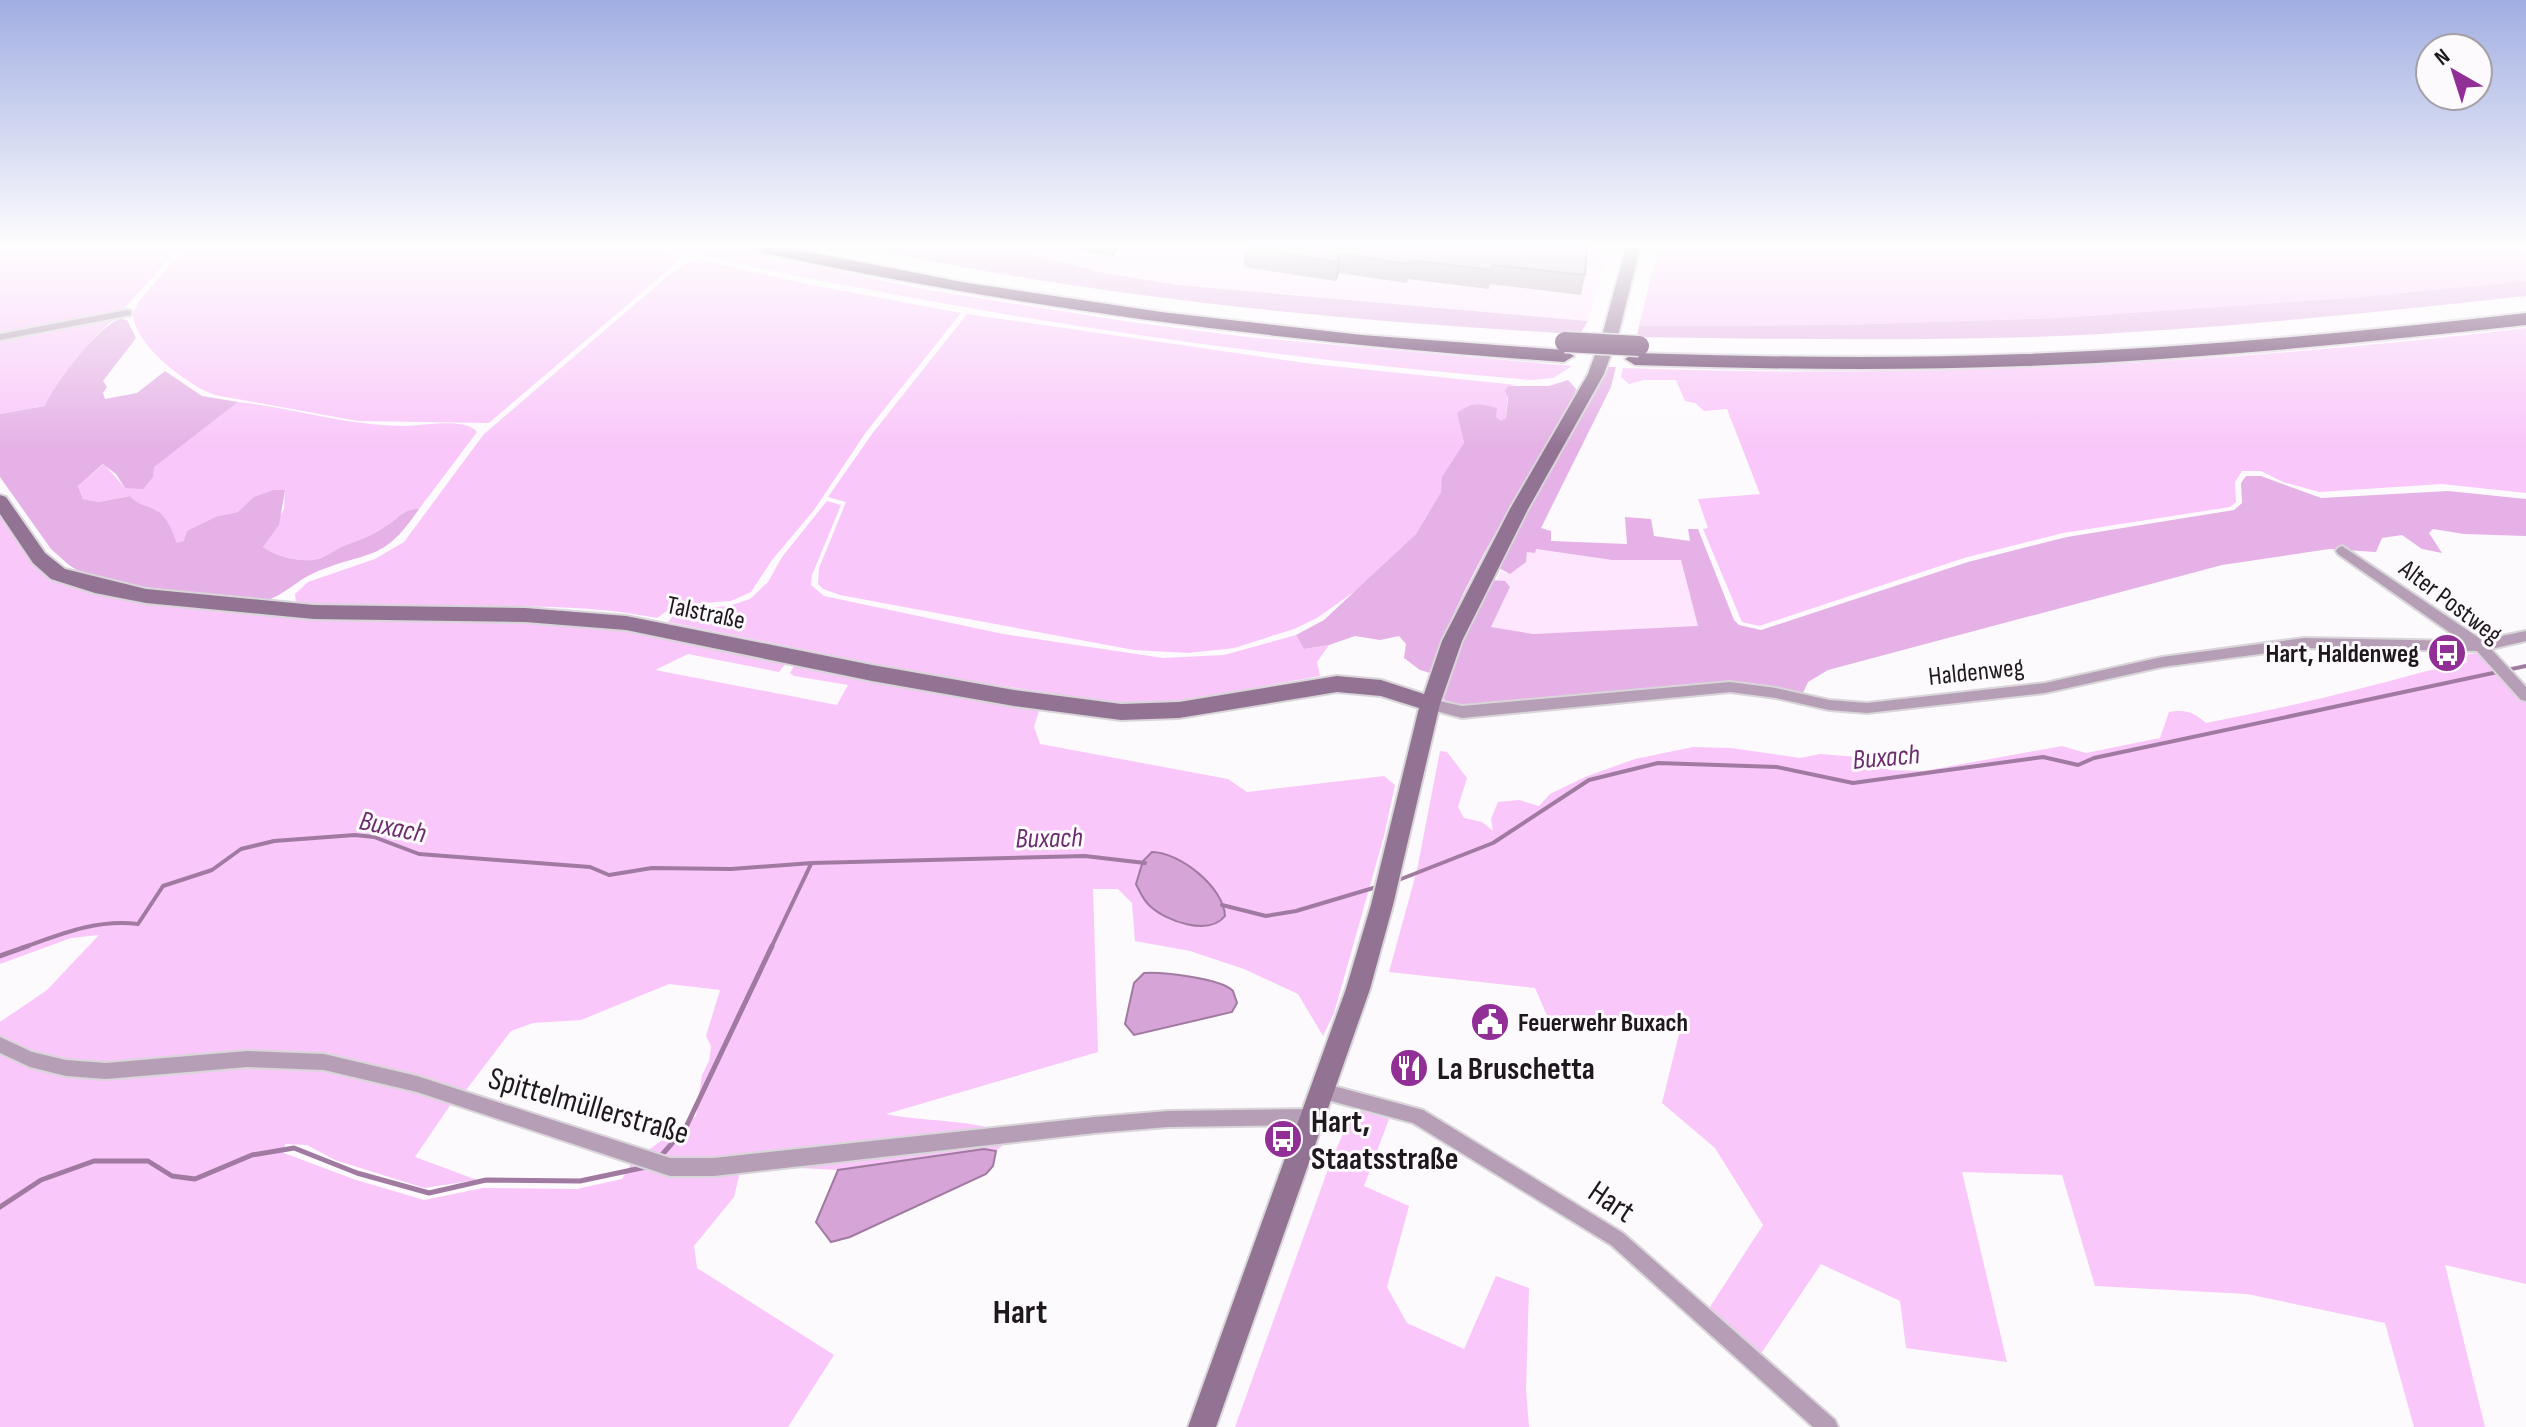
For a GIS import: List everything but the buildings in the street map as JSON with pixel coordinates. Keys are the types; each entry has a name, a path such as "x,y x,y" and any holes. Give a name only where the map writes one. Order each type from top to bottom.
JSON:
{"highway":[{"path":"1132,315 1328,338 1637,352 1771,363 2025,360 2283,344 2526,319"},
{"path":"1237,315 1564,349"},
{"path":"1637,352 2008,347 2259,332 2431,315"}],"street":[{"path":"0,337 119,315"},
{"path":"1202,1427 1358,989 1382,905 1430,704 1452,641 1469,602 1596,374 1616,315"},
{"name":"Talstraße","path":"0,501 39,558 58,574 95,586 146,596 314,612 525,615 626,623 886,676 1121,712 1179,710 1337,684 1381,688 1430,704"},
{"name":"Alter Postweg","path":"2342,551 2480,646 2526,696"},
{"name":"Haldenweg","path":"1430,704 1462,712 1730,687 1829,705 1867,708 2045,688 2162,662 2304,643 2480,646 2526,636"},
{"name":"Spittelmüllerstraße","path":"0,1045 30,1059 54,1065 106,1071 247,1059 324,1062 417,1084 670,1167 714,1167 1110,1123 1313,1117"},
{"name":"Hart","path":"1322,1091 1417,1116 1617,1239 1828,1427"}],"shaded area":[{"path":"0,315 107,315 0,335"},
{"path":"133,315 616,315 489,423 358,421 215,395 190,382 164,362 135,325"},
{"path":"623,315 960,315 866,432 814,510 772,560 751,592 731,601 675,605 657,618 613,611 523,606 386,608 296,603 295,594 308,582 375,559 404,542 484,434"},
{"path":"967,315 1312,364 1517,385 1508,386 1506,418 1501,422 1496,417 1459,421 1464,443 1443,477 1441,492 1416,534 1358,589 1317,618 1294,629 1234,648 1188,653 1134,650 840,595 823,589 818,584 819,568 846,502 828,497 872,434"},
{"path":"1010,315 1084,315 1247,337 1572,366 1553,378 1531,380 1313,358"},
{"path":"1318,315 1515,315 1588,321 1580,334"},
{"path":"1515,315 1590,315 1588,321"},
{"path":"1642,315 2107,315 1838,325 1639,326"},
{"path":"2107,315 2345,315 2155,331 2031,337 1637,337 1639,326 1838,325"},
{"path":"121,319 127,320 136,338 103,381 107,387 103,393 105,399 137,393 165,371 202,396 238,402 154,467 153,477 143,489 125,488 116,474 103,464 78,486 83,499 99,502 130,496 162,515 177,543 184,541 187,531 218,516 238,512 254,497 274,490 285,490 279,525 263,547 297,560 324,557 375,533 405,512 419,509 384,548 314,573 264,601 119,584 83,574 51,549 0,477 0,414 45,406 67,370 90,343"},
{"path":"114,320 76,359 45,406 0,414 0,338"},
{"path":"2526,328 2526,493 2442,484 2319,492 2283,482 2261,471 2242,471 2235,482 2236,502 2230,507 2063,533 1964,558 1759,626 1742,622 1703,529 1708,528 1698,499 1760,494 1727,409 1704,411 1695,403 1685,401 1676,380 1644,380 1629,384 1621,377 1623,368 1849,371 2075,366 2301,351"},
{"path":"1605,367 1616,367 1611,387 1541,528 1551,531 1551,541 1627,544 1625,517 1651,519 1654,536 1690,541 1688,529 1698,529 1734,620 1739,625 1761,630 1968,562 2067,537 2234,510 2242,503 2241,483 2246,476 2261,476 2321,498 2448,491 2526,499 2526,536 2464,534 2433,529 2429,533 2442,553 2422,549 2402,535 2382,538 2376,552 2329,549 2222,565 1828,670 1808,682 1802,695 1775,688 1463,707 1448,703 1443,698 1467,627 1492,580 1505,581 1510,587 1491,627 1533,634 1698,626 1681,560 1612,560 1536,549 1535,553 1527,552 1526,562 1510,574 1499,568 1501,556"},
{"path":"1568,380 1576,389 1574,399 1477,567 1430,673 1404,658 1406,644 1399,636 1380,640 1355,636 1304,649 1296,635 1324,620 1416,534 1441,492 1442,477 1464,443 1457,413 1471,405 1486,405 1497,408 1496,417 1501,421 1506,418 1508,398 1505,391 1508,386 1549,386"},
{"path":"238,402 383,425 463,425 477,432 419,509 405,512 375,533 318,559 289,558 263,547 284,509 285,490 238,512 218,516 185,541 177,543 157,510 137,504 130,496 99,502 83,499 78,486 104,464 125,488"},
{"path":"827,501 841,505 812,575 811,585 824,596 1003,634 1163,658 1224,655 1296,635 1304,649 1329,645 1317,662 1320,676 1176,702 1116,703 929,675 668,622 678,610 729,606 750,599 768,582 782,557"},
{"path":"0,509 44,570 55,578 99,593 287,616 590,625 640,631 787,662 779,672 688,654 655,670 837,705 848,685 794,676 790,673 795,664 1040,708 1034,727 1040,744 1228,779 1247,792 1384,776 1395,785 1384,836 1334,1013 1323,1036 1298,994 1244,969 1190,951 1135,941 1132,903 1118,889 1093,889 1098,1052 886,1114 973,1124 1002,1131 1002,1146 996,1151 984,1149 838,1170 798,1168 740,1172 734,1197 694,1246 697,1268 834,1355 788,1427 0,1427 0,1022 47,990 99,935 71,938 0,964","holes":["1152,852 1175,858 1198,873 1217,894 1225,916 1213,924 1197,926 1179,923 1162,915 1148,903 1140,888 1140,871","669,984 720,990 706,1036 711,1046 709,1061 702,1075 696,1116 633,1161 622,1179 577,1189 483,1188 424,1200 353,1179 284,1153 285,1144 307,1145 335,1160 424,1188 477,1180 415,1157 453,1101 346,1073 303,1066 249,1064 153,1074 90,1076 58,1072 27,1063 37,1055 99,1063 308,1055 376,1068 463,1094 511,1031 533,1023 581,1020"]},
{"path":"1535,549 1612,560 1681,560 1699,627 1532,634 1491,627 1510,587 1497,580 1501,571 1506,574 1527,552"},
{"path":"2477,653 2526,702 2526,1284 2445,1265 2485,1427 2414,1427 2385,1323 2247,1294 2095,1286 2062,1175 1962,1172 2007,1362 1906,1348 1900,1301 1821,1264 1758,1358 1708,1310 1763,1225 1715,1148 1662,1103 1682,1022 1548,1018 1535,988 1389,972 1417,870 1440,751 1447,752 1467,778 1458,807 1464,818 1482,822 1493,831 1491,819 1498,802 1519,800 1539,806 1550,794 1585,777 1635,759 1693,747 1731,748 1800,758 1820,754 1858,757 1874,759 1889,770 1924,771 2062,746 2086,753 2160,738 2169,712 2189,712 2206,723 2466,663 2468,654"},
{"path":"1152,852 1175,858 1198,873 1217,894 1225,916 1218,922 1199,926 1167,917 1150,906 1136,884 1143,861"},
{"path":"1144,973 1177,975 1217,983 1233,991 1237,1003 1232,1012 1134,1035 1125,1024 1134,983"},
{"path":"1359,1110 1389,1119 1364,1186 1409,1206 1387,1287 1407,1323 1464,1349 1496,1276 1529,1288 1526,1390 1529,1427 1235,1427 1331,1161 1347,1125"},
{"path":"984,1149 996,1151 993,1166 986,1174 850,1237 831,1242 816,1222 838,1170"}],"waterway":[{"name":"Buxach","path":"1396,881 1493,843 1589,780 1658,763 1777,767 1853,783 2043,757 2078,765 2094,758 2526,666"},
{"name":"Buxach","path":"22,948 93,926 138,924 163,886 212,870 241,849 274,841 355,835 374,837 419,854 590,867 609,875 652,868 731,869 812,863 1085,856 1145,863"},
{"name":"Buxach","path":"771,948 811,864"},
{"name":"Buxach","path":"1222,905 1266,916 1296,911 1380,886"},
{"name":"Buxach","path":"0,956 28,946"},
{"name":"Buxach","path":"661,1156 686,1127 772,946"},
{"name":"Buxach","path":"0,1207 41,1180 94,1161 148,1161 172,1176 195,1179 252,1155 294,1148 357,1173 429,1193 486,1180 580,1181 646,1167"}],"place":[{"name":"Hart, Haldenweg","path":"2447,653"},
{"name":"Feuerwehr Buxach","path":"1490,1022"},
{"name":"La Bruschetta","path":"1409,1068"},
{"name":"Hart, Staatsstraße","path":"1283,1139"}],"district":[{"name":"Hart","path":"1020,1311"}]}
